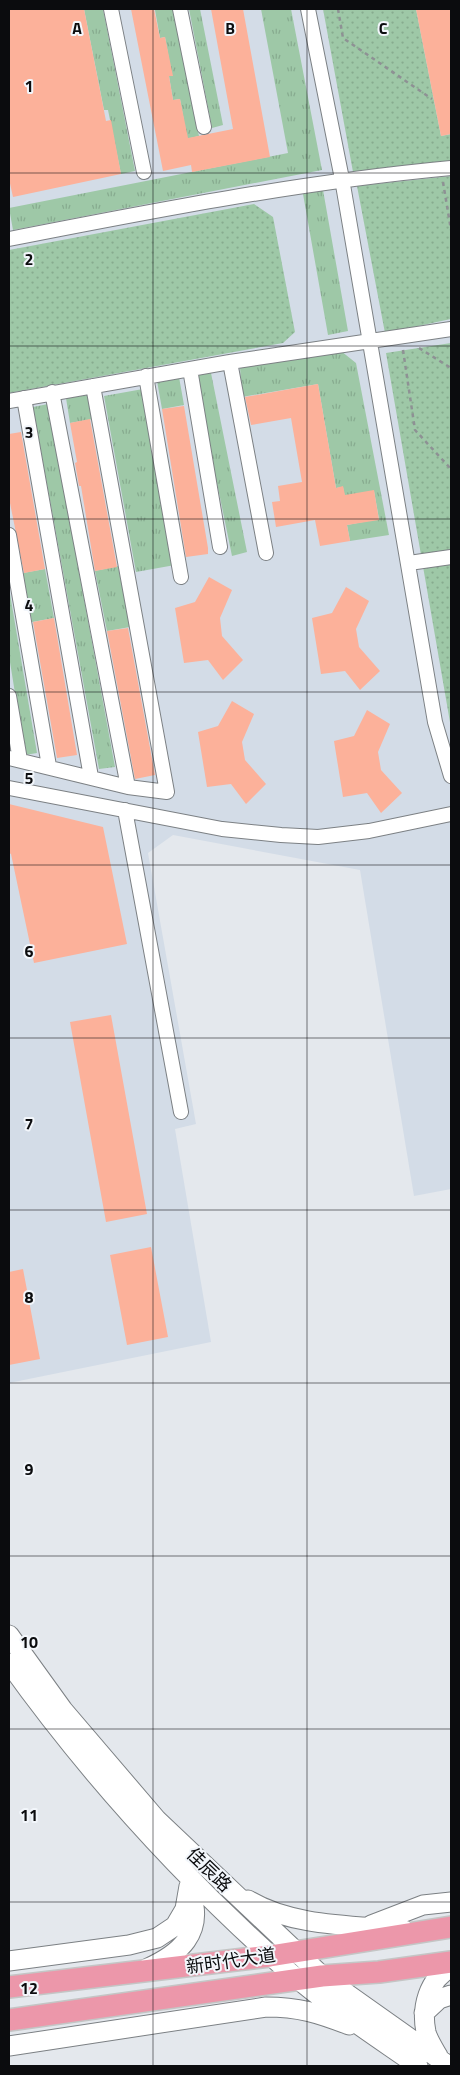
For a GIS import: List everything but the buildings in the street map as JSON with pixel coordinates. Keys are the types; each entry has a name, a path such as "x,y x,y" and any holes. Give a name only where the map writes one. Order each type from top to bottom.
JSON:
{"main road":[{"name":"新时代大道","path":"9,1987 270,1956 451,1927"},
{"name":"新时代大道","path":"9,2020 322,1976 379,1972 451,1962"}],"street":[{"path":"111,9 144,172"},
{"path":"180,9 204,127"},
{"path":"308,9 342,179 409,563 434,722 451,776"},
{"path":"9,239 171,206 342,179 446,169"},
{"path":"9,401 230,362 370,343 401,336 451,329"},
{"path":"230,362 266,553"},
{"path":"190,369 220,547"},
{"path":"146,376 181,577"},
{"path":"9,696 14,759 49,766 128,787 167,792 93,386"},
{"path":"52,392 128,787"},
{"path":"24,398 91,777"},
{"path":"9,535 49,766"},
{"path":"409,563 451,557"},
{"path":"9,788 222,830 318,837 369,831 451,814"},
{"path":"125,810 181,1112"},
{"name":"佳辰路","path":"9,1635 63,1710 157,1820 294,1952 322,1976 444,2063"},
{"name":"佳辰路","path":"9,1662 50,1719 147,1833 270,1956 372,2035 418,2066"},
{"path":"134,1973 164,1961 184,1945 195,1924 196,1907 189,1886 173,1860"},
{"path":"9,1961 128,1945 157,1938 175,1926 185,1909 189,1886"},
{"path":"229,1889 260,1908 290,1917 415,1932"},
{"path":"368,1926 424,1904 451,1902"},
{"path":"444,2063 426,2034 424,2013 431,1986 444,1971 451,1968"},
{"path":"424,2013 439,1999 451,1995"},
{"path":"137,2002 222,2013"},
{"path":"9,2046 266,2006 294,2007 320,2014 372,2035"}],"path":[{"path":"338,9 343,38 432,99"},
{"path":"446,169 451,229"},
{"path":"401,336 451,368"},
{"path":"401,336 416,430 451,469"}],"shaded area":[{"path":"9,9 451,9 451,1189 414,1196 360,870 173,835 148,853 196,1124 175,1129 211,1342 9,1383"}],"green space":[{"path":"84,9 103,9 135,171 121,174 108,110 104,110"},
{"path":"173,9 199,136 182,140 184,121 180,99 173,100 169,76 172,76 165,37 160,38 155,10"},
{"path":"189,9 200,9 223,125 212,128"},
{"path":"261,9 291,9 322,170 13,230 9,208 288,153"},
{"path":"323,9 416,9 441,136 451,134 451,162 446,161 353,172"},
{"path":"451,176 451,319 385,333 357,186"},
{"path":"323,190 348,331 328,335 303,194"},
{"path":"254,204 273,217 295,332 283,343 9,393 9,250"},
{"path":"451,343 451,728 386,353"},
{"path":"341,351 356,363 389,535 350,541 347,525 379,519 374,491 361,493 347,509 343,487 336,488 318,384 242,397 240,367"},
{"path":"211,373 247,552 232,556 195,376"},
{"path":"179,377 184,405 162,409 157,381"},
{"path":"143,389 175,565 136,572 104,396"},
{"path":"89,395 93,419 70,423 66,398"},
{"path":"48,404 115,767 99,769 33,407"},
{"path":"118,566 130,627 107,631 95,571"},
{"path":"45,569 54,618 32,622 23,573"},
{"path":"9,588 37,753 25,755 9,656"}]}
